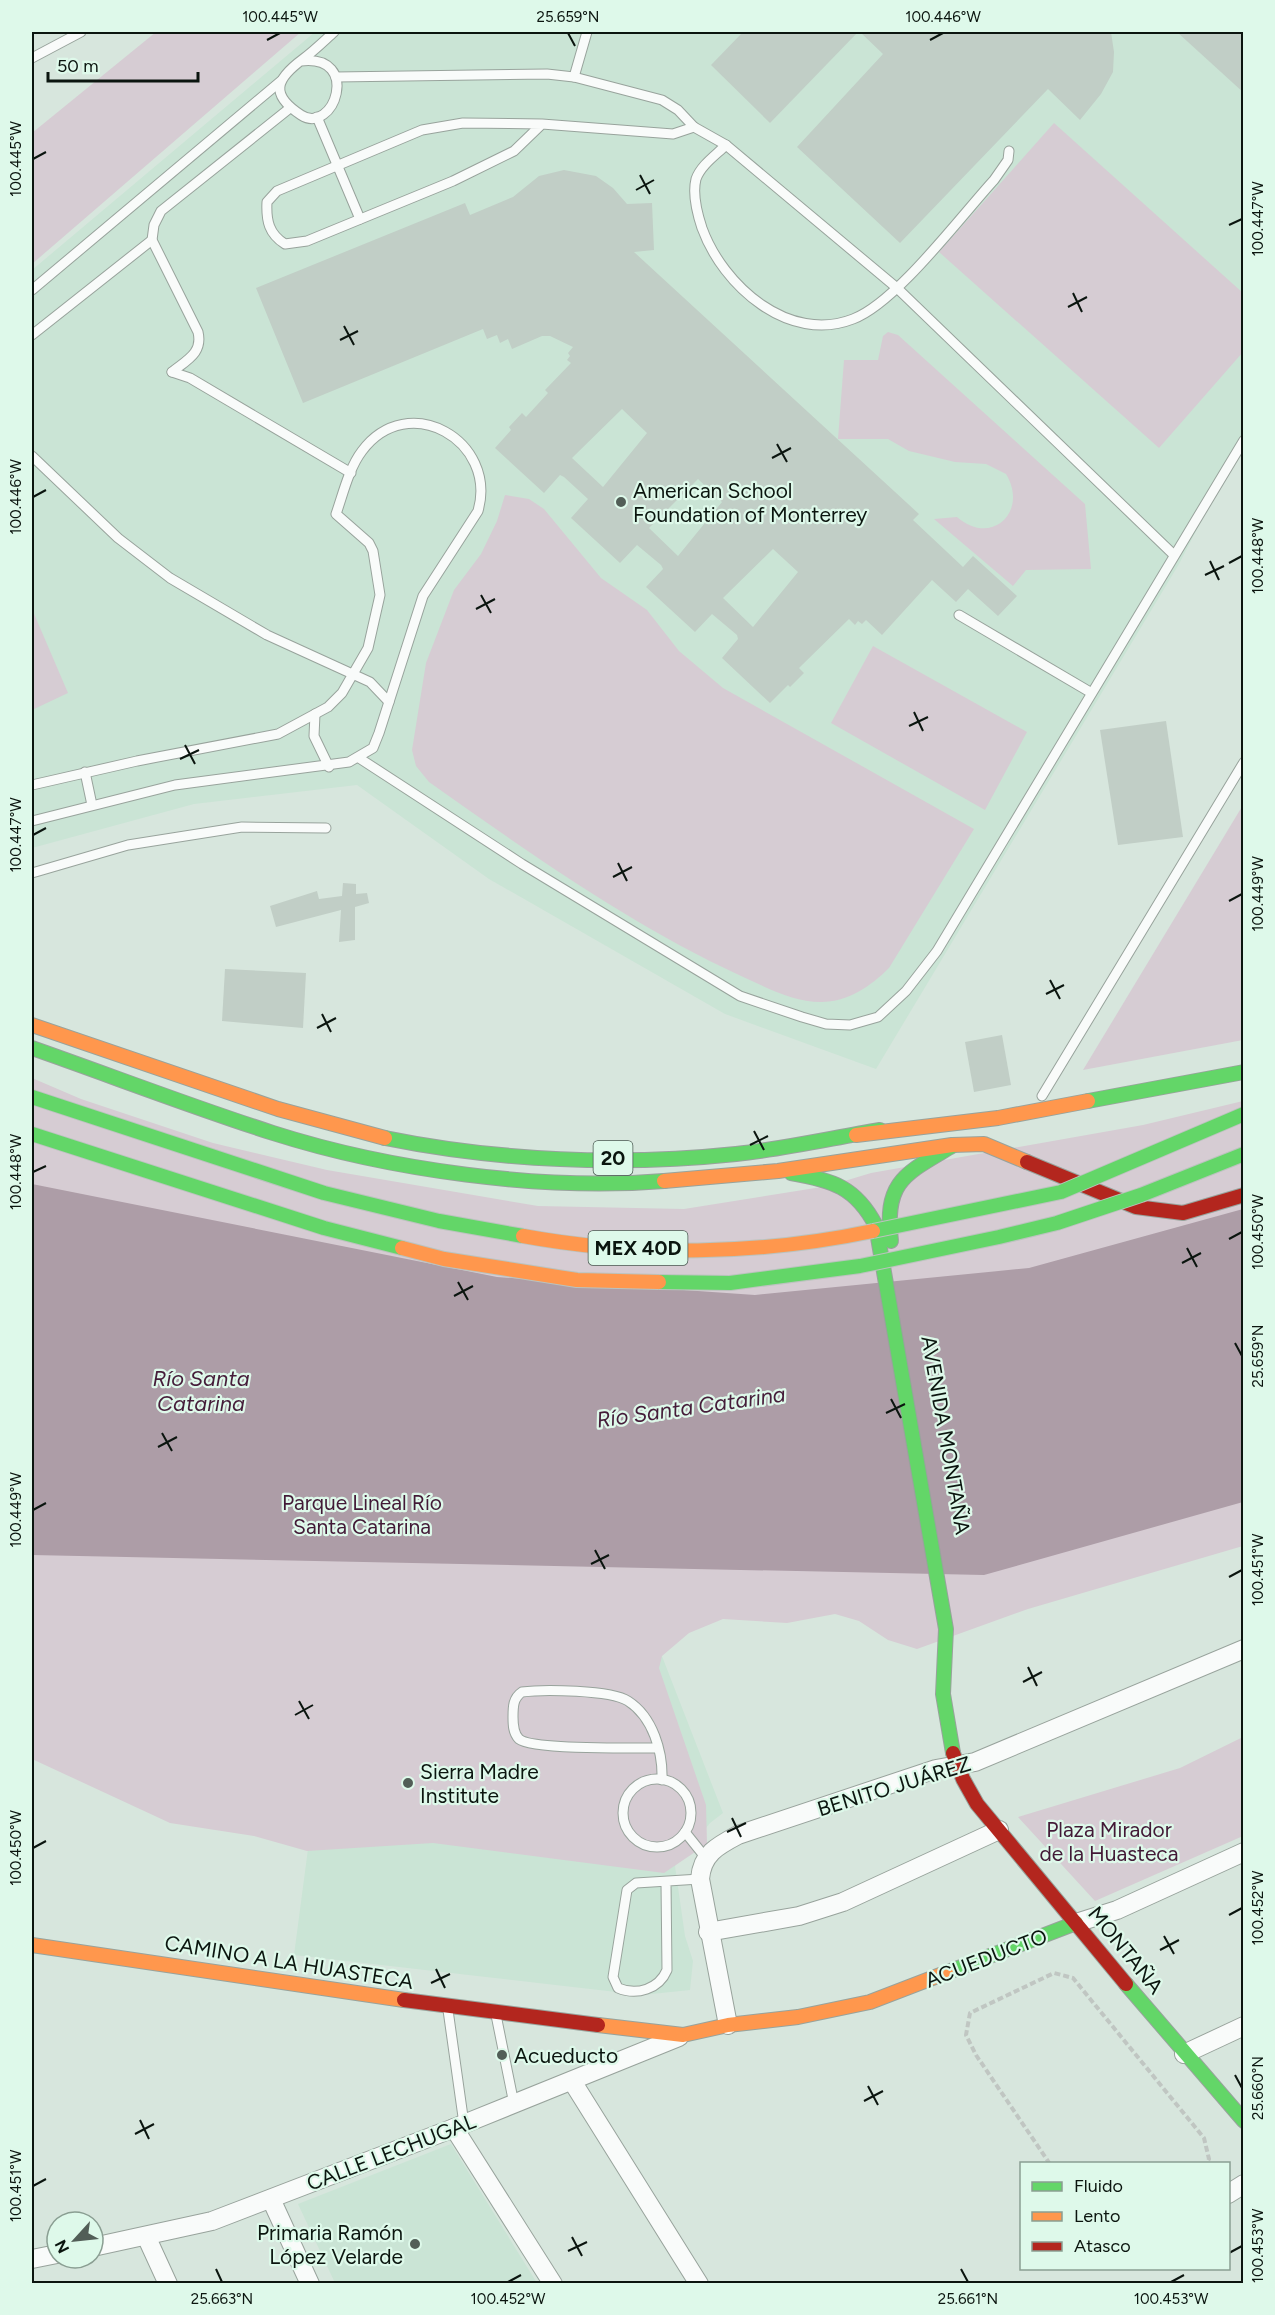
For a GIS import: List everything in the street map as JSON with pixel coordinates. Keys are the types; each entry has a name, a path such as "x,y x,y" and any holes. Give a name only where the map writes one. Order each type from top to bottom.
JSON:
{"main road":[{"name":"20","path":"32,1025 278,1109 364,1134 429,1147 574,1160 736,1154 856,1134 1244,1058"},
{"name":"20","path":"32,1048 274,1133 363,1156 432,1170 576,1182 647,1182 778,1171 952,1145 984,1144 1136,1208 1183,1213 1244,1195"},
{"path":"856,1134 998,1118 1244,1072"},
{"name":"MEX 40D","path":"32,1097 324,1192 439,1221 555,1242 610,1249 767,1248 827,1241 1061,1192 1244,1114"},
{"name":"MEX 40D","path":"32,1134 324,1228 444,1259 577,1280 730,1283 861,1266 1057,1223 1142,1195 1244,1154"},
{"name":"AVENIDA MONTAÑA","path":"952,1145 909,1171 899,1181 889,1198 882,1225 952,1630 961,1716"},
{"name":"AVENIDA MONTAÑA","path":"778,1171 832,1180 865,1204 882,1225"},
{"name":"MONTAÑA","path":"952,1630 943,1696 956,1764 977,1804 1184,2054 1244,2121"},
{"path":"973,1757 977,1804"},
{"name":"ACUEDUCTO","path":"683,2035 728,2025 798,2017 870,2002 1077,1923"},
{"name":"CAMINO A LA HUASTECA","path":"32,1945 448,2007 683,2035"}],"street":[{"name":"BENITO JUÁREZ","path":"705,1857 718,1845 738,1835 956,1764 1244,1649"},
{"path":"708,1932 799,1916 843,1902 999,1830"},
{"name":"ACUEDUCTO","path":"1077,1923 1117,1910 1244,1852"},
{"path":"705,1857 700,1879 708,1932 728,2025"},
{"path":"1184,2054 1244,2026"},
{"name":"CALLE LECHUGAL","path":"105,2245 212,2221 459,2126 683,2035"},
{"path":"572,2081 699,2283"},
{"path":"459,2126 553,2283"},
{"path":"1230,2193 1244,2184"},
{"path":"271,2199 310,2283"},
{"path":"146,2236 168,2283"}],"lane":[{"path":"32,58 81,32"},
{"path":"32,290 281,81 292,65 302,61 334,32"},
{"path":"574,77 587,32"},
{"path":"281,81 280,92 284,104 304,117 317,117 328,111 335,101 338,89 336,76 321,62 302,61"},
{"path":"336,76 548,74 574,77 662,100 678,110 694,127 726,145 897,288 1174,555"},
{"path":"290,108 161,211 154,225 152,240 200,341 196,352 172,372 190,378 351,473"},
{"path":"317,117 360,219"},
{"path":"542,124 513,150 453,181 294,245 285,244 275,238 269,227 266,217 269,196 422,130 442,125 542,124 672,134 694,127"},
{"path":"726,145 706,164 697,177 695,189 697,213 709,246 727,273 750,297 795,321 813,326 843,322 872,310 897,288 1003,169 1009,151"},
{"path":"32,335 152,240"},
{"path":"32,785 84,772 278,734 328,707 342,693 368,648 380,595 373,551 369,543 336,514 361,452 379,434 397,425 421,422 449,435 466,449 475,462 481,481 482,496 477,511 423,596 373,747 359,758 329,767 273,771 175,785 32,821"},
{"path":"359,758 522,864 740,996 826,1024 850,1025 878,1017 888,1010 937,951 1090,692 1244,440"},
{"path":"32,456 103,521 118,538 170,578 267,635 353,673 377,687 389,702"},
{"path":"959,615 1090,692"},
{"path":"315,714 314,736 329,767"},
{"path":"1042,1096 1244,762"},
{"path":"84,772 92,805"},
{"path":"32,873 128,845 231,829 326,828"},
{"path":"658,1748 570,1747 524,1742 516,1735 513,1728 514,1702 522,1692 535,1690 576,1691 627,1700 648,1722 658,1748 662,1780"},
{"path":"662,1780 679,1788 689,1804 689,1823 685,1832 679,1839 661,1847 642,1844 628,1831 622,1813 628,1794 643,1782 662,1780"},
{"path":"685,1832 705,1857"},
{"path":"666,1882 667,1970 663,1978 651,1988 640,1990 618,1988 613,1977 627,1890 636,1883 700,1879"},
{"path":"448,2007 459,2126"},
{"path":"495,2013 514,2104"}],"path":[{"path":"1049,2162 976,2055 966,2035 970,2013 1054,1973 1073,1978 1204,2138 1209,2159 1207,2162"}],"shaded area":[{"name":"American School Foundation of Monterrey","path":"315,32 1243,32 1243,440 1179,564 876,1069 725,1014 489,879 357,785 194,804 32,848 32,270"},
{"name":"Sierra Madre Institute","path":"32,1593 660,1651 723,1813 710,1823 675,1866 685,1936 693,1961 690,1990 642,1995 294,1955 308,1849"},
{"name":"Primaria Ramón López Velarde","path":"451,2144 537,2283 335,2283 298,2204"}],"green space":[{"path":"156,32 301,32 32,264 32,133"},
{"path":"1054,123 1243,293 1243,352 1159,448 939,252"},
{"path":"888,332 898,335 1085,504 1091,569 1026,570 1013,586 934,519 957,517 970,525 982,528 994,527 1010,512 1013,501 1012,488 1006,474 986,464 955,462 909,451 888,439 838,439 844,360 878,360 883,336"},
{"path":"505,495 529,499 544,509 601,578 647,610 679,651 723,688 974,829 889,968 875,981 850,996 821,1002 790,997 739,975 658,933 580,886 429,782 416,766 412,750 426,663 454,590 481,554 497,521"},
{"path":"32,609 68,693 32,710"},
{"path":"873,646 1027,732 985,810 831,723"},
{"path":"1243,805 1243,1040 1083,1070"},
{"name":"Parque Lineal Río Santa Catarina","path":"32,1078 81,1099 213,1143 327,1170 538,1206 684,1209 828,1186 871,1173 1143,1125 1243,1101 1243,1546 1028,1609 917,1649 888,1640 859,1621 835,1614 787,1623 723,1619 689,1633 662,1656 659,1668 706,1805 707,1844 664,1873 433,1843 307,1851 254,1836 170,1823 32,1759"},
{"name":"Plaza Mirador de la Huasteca","path":"1243,1737 1243,1836 1095,1901 1018,1817 1180,1768"}],"water":[{"name":"Río Santa Catarina","path":"32,1184 497,1277 755,1295 1029,1268 1243,1209 1243,1502 984,1575 32,1555"}],"building":[{"path":"743,32 858,32 770,123 711,65"},
{"path":"860,32 1111,32 1114,52 1113,72 1101,94 1080,120 1048,89 900,243 797,147 883,54"},
{"path":"1177,32 1244,32 1244,93"},
{"path":"564,170 596,176 613,188 627,204 652,203 654,250 634,252 919,514 913,520 963,567 973,556 1017,596 998,616 968,589 956,602 932,580 882,635 866,620 862,624 858,621 855,625 849,619 799,668 804,673 770,703 722,658 738,639 737,635 712,614 695,632 646,587 663,569 661,565 637,545 620,563 571,518 588,499 560,475 544,493 495,448 522,413 526,417 548,393 545,390 571,363 567,360 570,356 568,353 573,347 550,336 542,336 512,349 508,339 500,343 497,335 487,339 483,329 303,403 256,288 465,203 470,215 513,197 539,176","holes":["622,409 647,433 603,487 572,458","698,479 722,502 678,556 649,528","773,549 798,572 753,627 723,598"]},
{"path":"1166,721 1183,837 1118,845 1100,730"},
{"path":"343,883 356,884 356,894 367,893 369,903 355,907 355,940 339,942 341,910 276,927 270,906 317,891 319,899 342,896"},
{"path":"225,969 306,973 303,1028 222,1021"},
{"path":"1002,1035 1011,1085 974,1092 965,1042"}],"traffic: fast":[{"path":"32,1048 273,1133 366,1158 466,1175 517,1180 568,1183 664,1181"},
{"path":"1088,1101 1244,1072"},
{"path":"32,1097 324,1193 439,1221 523,1236"},
{"path":"873,1231 1061,1192 1244,1114"},
{"path":"385,1138 471,1152 516,1156 649,1160 754,1152 880,1130"},
{"path":"32,1134 324,1228 402,1248"},
{"path":"891,1241 891,1205 901,1182 922,1164 952,1146"},
{"path":"659,1282 730,1283 860,1266 999,1237 1057,1223 1141,1195 1244,1154"},
{"path":"791,1173 831,1183 851,1194 860,1202 876,1226 946,1629 943,1694 953,1753"},
{"path":"948,1972 1076,1923"},
{"path":"1126,1984 1244,2121"}],"traffic: slow":[{"path":"32,1025 278,1109 385,1138"},
{"path":"856,1135 998,1118 1088,1101"},
{"path":"664,1181 778,1171 952,1145 984,1144 1027,1162"},
{"path":"523,1236 610,1247 698,1250 786,1245 873,1231"},
{"path":"402,1248 444,1259 577,1280 659,1282"},
{"path":"32,1945 404,2000"},
{"path":"598,2025 683,2035 728,2025 798,2017 870,2002 948,1972"}],"traffic: jam":[{"path":"1027,1162 1136,1207 1183,1213 1244,1195"},
{"path":"953,1753 963,1779 977,1804 1126,1984"},
{"path":"404,2000 598,2025"}],"place":[{"name":"American School Foundation of Monterrey","path":"621,502"},
{"name":"Sierra Madre Institute","path":"408,1783"},
{"name":"Acueducto","path":"502,2055"},
{"name":"Primaria Ramón López Velarde","path":"415,2244"}]}
